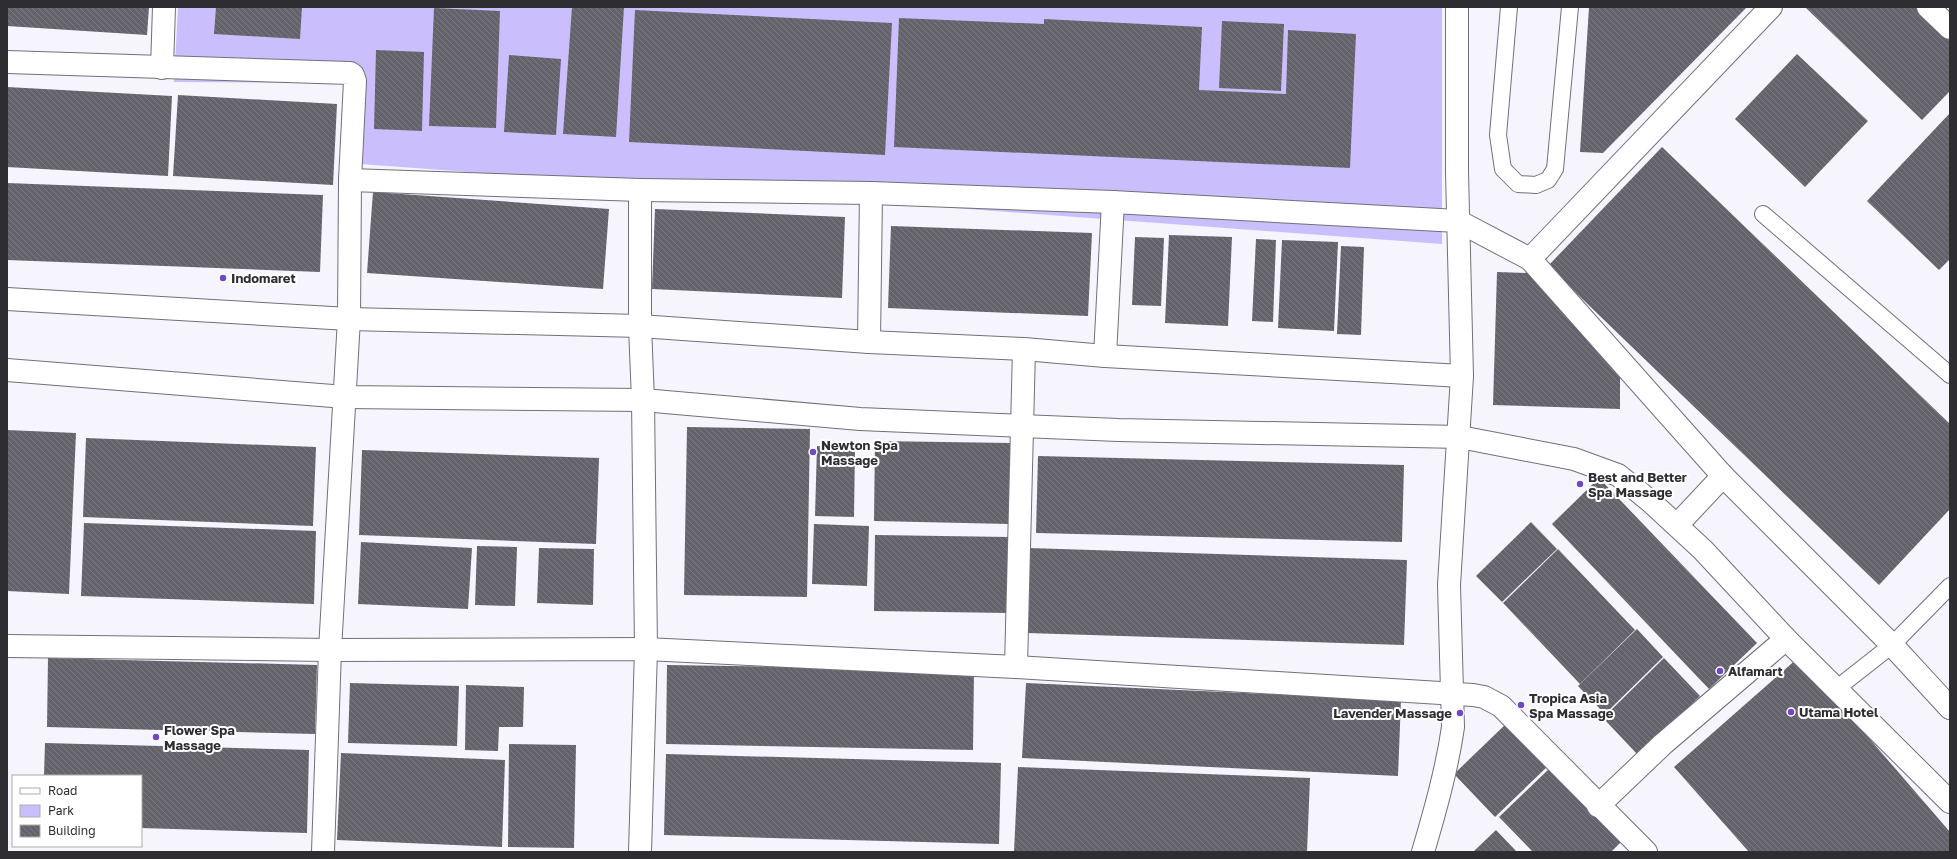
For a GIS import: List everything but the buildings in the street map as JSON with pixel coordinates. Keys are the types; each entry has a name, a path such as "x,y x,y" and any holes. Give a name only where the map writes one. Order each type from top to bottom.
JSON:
{"street":[{"path":"162,68 164,7"},
{"path":"1423,852 1450,748 1453,727 1449,585 1460,437 1462,376 1458,222 1457,7"},
{"path":"1928,7 1950,28"},
{"path":"1530,259 1769,8"},
{"path":"7,62 350,73 353,75 355,81 350,180 349,319 330,650 323,852"},
{"path":"350,180 640,190 871,193 1113,202 1458,222 1530,259 1724,476 1892,646 1950,708"},
{"path":"640,190 640,326 643,400 646,649 640,852"},
{"path":"869,342 871,193"},
{"path":"1105,356 1113,202"},
{"path":"7,299 349,319 640,326 869,342 1024,349 1105,356 1462,376"},
{"path":"1016,667 1024,349"},
{"path":"7,370 345,397 643,400 860,419 1118,430 1460,437 1574,459 1618,475 1677,525 1703,550 1786,639 1950,802"},
{"path":"1677,525 1724,476"},
{"path":"1598,806 1663,744 1786,639"},
{"path":"7,646 330,650 646,649 1016,667 1484,697 1501,706 1598,806 1646,852"}],"lane":[{"path":"1509,7 1498,136 1503,169 1518,184 1536,185 1548,180 1555,169 1570,7"},
{"path":"1763,214 1950,375"},
{"path":"1836,689 1892,646 1950,586"}],"green space":[{"path":"178,7 1442,7 1442,244 346,163 343,83 174,82"}],"place":[{"name":"Indomaret","path":"223,278"},
{"name":"Newton Spa Massage","path":"813,452"},
{"name":"Best and Better Spa Massage","path":"1580,484"},
{"name":"Alfamart","path":"1720,671"},
{"name":"Tropica Asia Spa Massage","path":"1521,705"},
{"name":"Utama Hotel","path":"1791,712"},
{"name":"Lavender Massage","path":"1460,713"},
{"name":"Flower Spa Massage","path":"156,737"}]}
